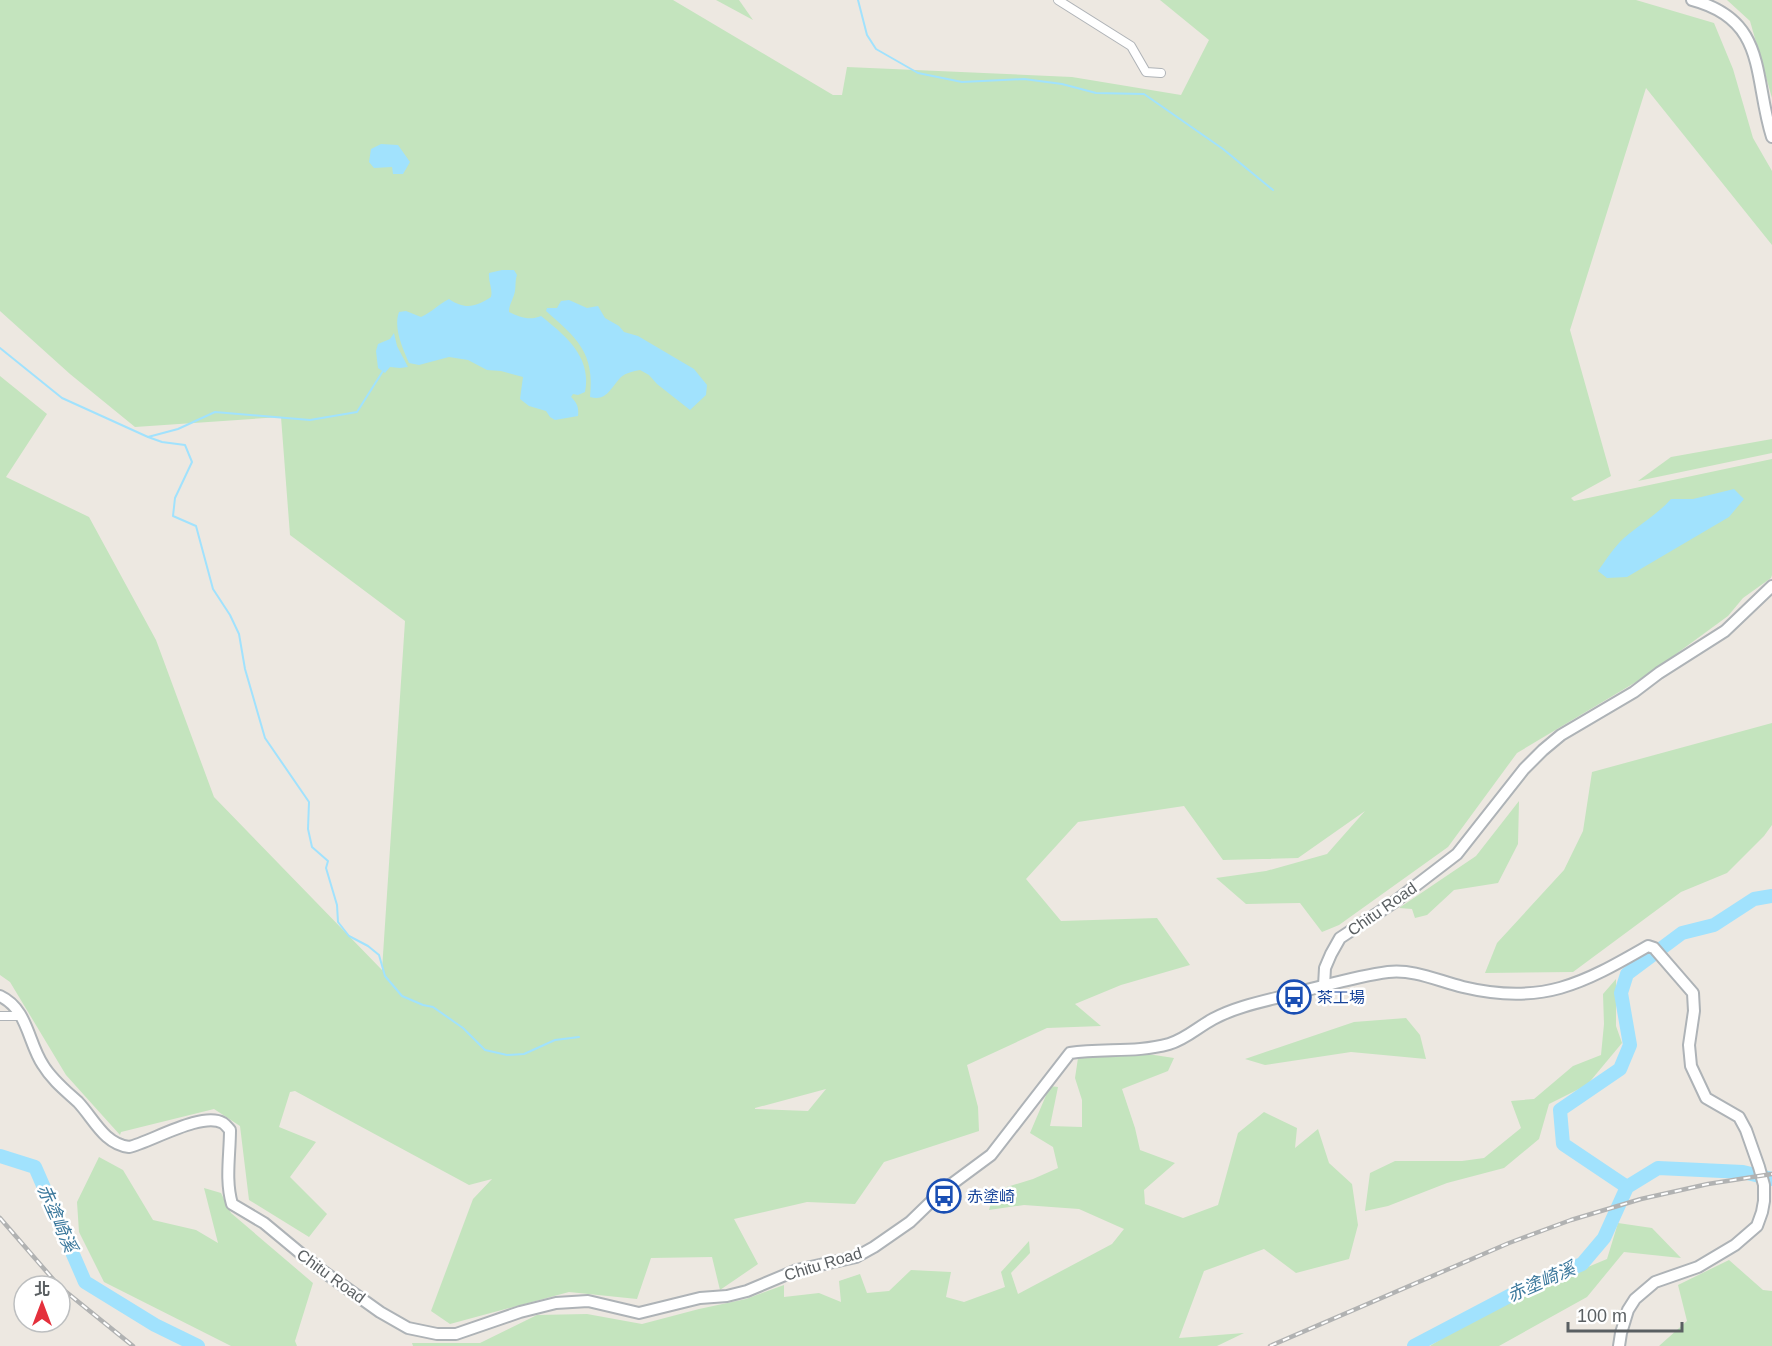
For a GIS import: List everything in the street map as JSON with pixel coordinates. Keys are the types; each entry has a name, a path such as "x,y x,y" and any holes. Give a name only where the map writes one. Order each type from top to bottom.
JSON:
{"street":[{"path":"1058,0 1131,46 1146,72 1161,73"},
{"path":"1692,0 1720,11 1738,24 1749,40 1755,55 1772,137"},
{"name":"Chitu Road","path":"0,996 5,1002 16,1007 44,1067 80,1104 99,1130 122,1146 129,1148 180,1127 214,1121 223,1123 230,1130 228,1180 232,1204 264,1223 317,1268 380,1312 408,1328 437,1334 456,1334 520,1312 556,1303 588,1301 639,1313 700,1298 747,1291 797,1270 856,1257 909,1222 941,1192 991,1155 1070,1053 1147,1048 1167,1044 1179,1040 1212,1019 1235,1010 1324,986 1325,968 1340,939 1401,897 1457,854 1524,770 1543,750 1561,735 1634,692 1659,673 1725,631 1772,586"},
{"path":"1324,986 1387,972 1405,971 1493,993 1531,993 1554,990 1579,982 1601,973 1648,946 1654,948 1693,993 1694,1011 1689,1045 1691,1066 1706,1098 1739,1117 1746,1130 1764,1185 1762,1212 1757,1226 1736,1245 1698,1267 1654,1282 1644,1290 1628,1311 1618,1346"},
{"path":"0,1016 21,1016"}],"green space":[{"path":"0,0 673,0 833,95 842,95 847,67 1072,77 1181,95 1209,40 1160,0 1636,0 1714,23 1733,69 1753,138 1772,171 1772,245 1646,88 1570,330 1611,476 1571,498 1574,501 1772,459 1772,575 1743,598 1728,616 1646,676 1517,753 1448,847 1339,925 1322,932 1300,903 1246,904 1216,878 1266,871 1327,854 1365,811 1298,858 1223,860 1184,806 1078,822 1026,879 1061,921 1157,918 1190,965 1121,985 1075,1004 1101,1026 1047,1028 967,1065 978,1107 979,1131 884,1162 855,1204 807,1202 734,1219 758,1264 720,1290 712,1257 651,1258 637,1299 569,1292 450,1324 431,1311 473,1199 492,1179 469,1185 295,1091 290,1092 279,1127 316,1142 290,1177 327,1214 309,1237 249,1200 240,1126 214,1109 121,1132 120,1135 66,1075 10,982 0,975 0,376 47,414 6,477 89,517 156,640 214,797 382,970 405,621 290,535 281,417 135,427 70,374 0,311","holes":["826,1089 808,1111 755,1109 755,1108"]},
{"path":"716,0 739,0 753,20"},
{"path":"1727,0 1772,0 1772,98 1750,21"},
{"path":"1772,439 1772,453 1638,481 1671,457"},
{"path":"1772,723 1772,825 1727,873 1681,892 1573,972 1485,973 1497,943 1564,870 1583,831 1592,772"},
{"path":"1519,801 1518,844 1498,883 1454,890 1427,915 1415,918 1412,909 1399,908 1476,856"},
{"path":"1616,979 1616,1026 1622,1043 1587,1085 1549,1104 1539,1139 1504,1168 1447,1183 1388,1206 1365,1211 1370,1173 1395,1161 1462,1161 1484,1158 1521,1128 1511,1101 1534,1099 1573,1066 1601,1055 1604,1024 1603,994"},
{"path":"1406,1018 1420,1035 1426,1059 1351,1052 1265,1065 1245,1059 1354,1022"},
{"path":"1141,1053 1174,1058 1168,1071 1122,1089 1140,1150 1175,1163 1144,1190 1145,1204 1183,1218 1218,1205 1238,1133 1264,1112 1297,1128 1295,1148 1318,1129 1329,1163 1352,1184 1358,1225 1349,1259 1296,1273 1264,1249 1204,1271 1179,1338 1244,1333 1217,1346 413,1346 412,1343 480,1343 537,1315 587,1314 642,1324 746,1299 784,1285 784,1297 819,1293 841,1302 839,1281 860,1274 867,1293 889,1291 911,1270 951,1272 946,1297 964,1302 1005,1287 1001,1272 1029,1241 1030,1253 1011,1273 1018,1294 1112,1244 1124,1229 1079,1209 1024,1205 989,1210 994,1191 1033,1179 1058,1168 1053,1147 1030,1133 1050,1086 1058,1087 1050,1126 1082,1127 1082,1100 1075,1078 1078,1058"},
{"path":"99,1157 123,1170 153,1220 196,1230 218,1243 204,1188 221,1193 231,1213 313,1283 295,1341 297,1346 231,1346 104,1282 79,1232 77,1202"},
{"path":"1618,1223 1652,1228 1681,1258 1624,1252 1587,1297 1499,1346 1430,1346 1492,1307 1607,1259"},
{"path":"1729,1260 1763,1290 1772,1291 1772,1346 1659,1346 1687,1321 1678,1285"}],"water":[{"path":"381,144 398,145 410,162 403,174 393,174 392,167 374,168 369,162 371,149"},
{"path":"514,270 517,275 509,312 529,318 541,316 568,340 581,358 585,368 585,392 578,395 573,394 571,397 577,405 578,416 555,420 546,411 529,406 520,399 523,377 487,370 468,360 449,357 419,365 409,363 398,331 399,312 406,311 421,317 449,299 465,306 480,303 491,297 489,273"},
{"path":"569,300 587,308 598,306 605,318 619,326 624,332 638,336 694,369 707,385 706,395 690,410 640,370 621,377 605,396 590,397 590,369 582,348 575,338 546,311 547,308 557,308 561,301"},
{"path":"394,333 397,346 408,367 390,367 385,373 378,368 376,351 378,344 390,339"},
{"path":"1734,489 1744,499 1729,517 1627,577 1607,578 1598,571 1620,542 1671,499 1693,499"}],"waterway":[{"path":"858,0 867,35 876,49 918,73 962,82 1024,79 1062,84 1096,93 1144,94 1223,149 1273,190"},
{"path":"0,348 62,398 148,437 178,429 215,412 310,420 357,412 383,371"},
{"path":"148,437 162,442 185,445 192,462 175,498 173,516 196,526 213,589 239,634 245,669 265,738 309,802 308,829 312,847 328,861 326,868 337,905 338,922 349,936 379,955 385,976 402,996 433,1007 463,1028 485,1050 507,1055 524,1054 555,1040 579,1037"},
{"path":"1627,1187 1563,1144 1560,1110 1620,1069 1630,1045 1621,993 1627,974 1682,933 1714,925 1754,899 1772,896"},
{"name":"赤塗崎溪","path":"0,1156 35,1167 85,1282 155,1325 198,1346"},
{"name":"赤塗崎溪","path":"1414,1346 1513,1294 1582,1264 1604,1238 1627,1187 1658,1168 1743,1172 1772,1179"}],"railway":[{"path":"1270,1346 1509,1243 1571,1220 1641,1199 1708,1184 1772,1174"},
{"path":"0,1218 49,1274"},
{"path":"72,1297 133,1346"}],"place":[{"name":"茶工場","path":"1294,997"},
{"name":"赤塗崎","path":"944,1196"}]}
